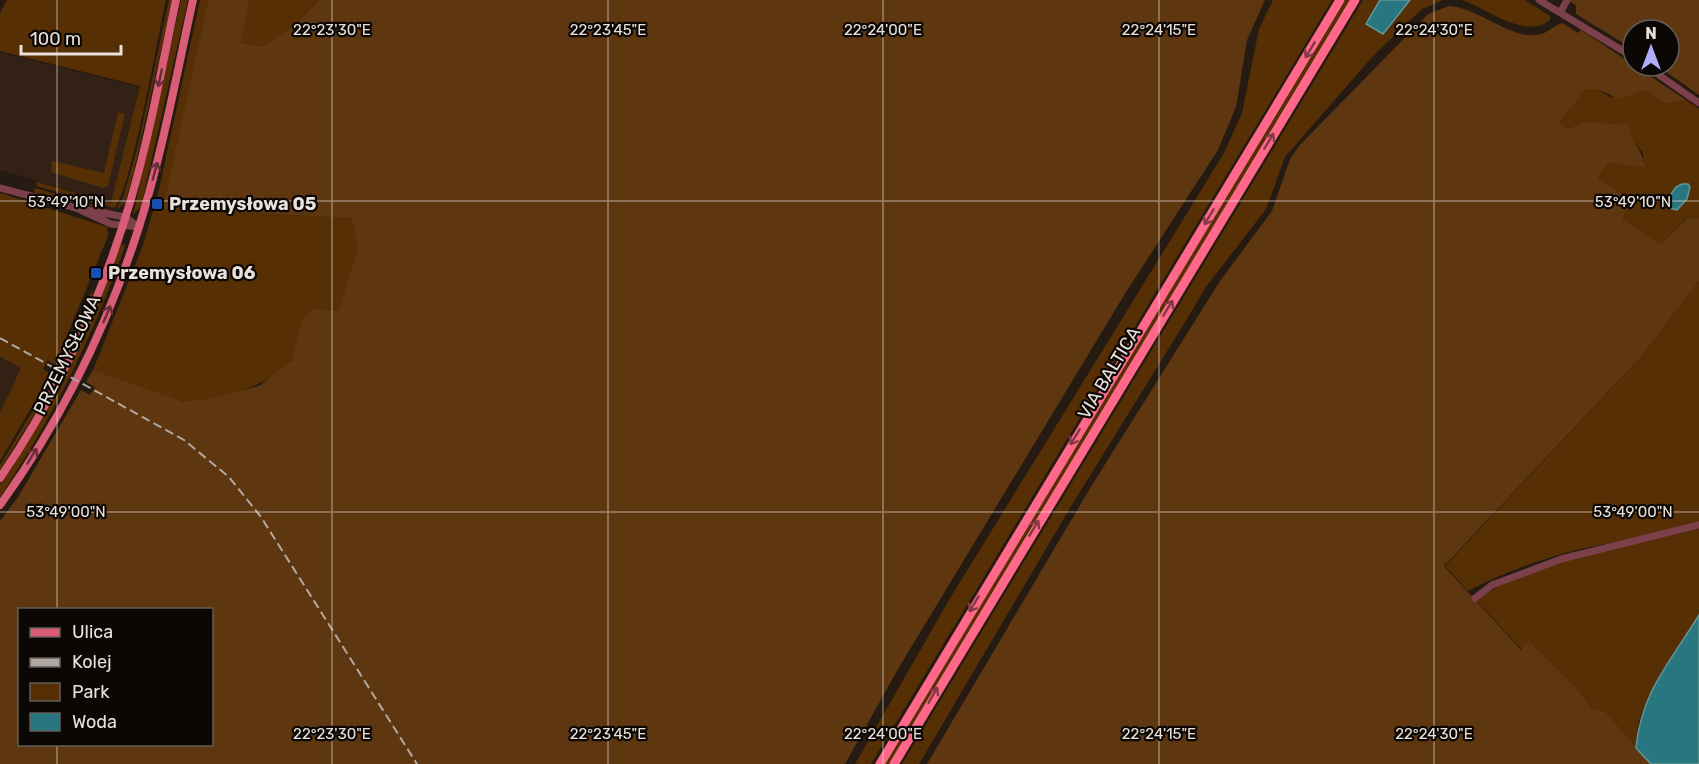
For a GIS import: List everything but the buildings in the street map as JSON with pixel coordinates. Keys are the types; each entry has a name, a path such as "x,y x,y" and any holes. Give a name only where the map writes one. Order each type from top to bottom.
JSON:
{"highway":[{"name":"VIA BALTICA","path":"880,764 1340,0"},
{"name":"VIA BALTICA","path":"894,764 1355,0"}],"main road":[{"name":"PRZEMYSŁOWA","path":"0,478 33,425 68,361 97,297 124,221 145,146 176,0"},
{"name":"PRZEMYSŁOWA","path":"0,505 46,434 82,368 111,305 139,227 160,150 193,0"}],"street":[{"path":"1539,0 1621,50"},
{"path":"1560,13 1567,0"},
{"path":"1663,78 1699,103"},
{"path":"0,188 139,227"},
{"path":"1474,598 1491,585 1561,559 1699,525"}],"shaded area":[{"path":"208,0 250,0 241,43 263,46 296,24 319,0 1265,0 1247,40 1236,107 1218,150 1126,292 898,669 845,764 0,764 0,521 18,497 81,390 90,395 95,387 86,382 93,370 183,402 214,398 259,386 292,360 302,319 315,308 338,311 358,248 352,218 163,209"},
{"path":"1567,0 1699,0 1699,95 1675,78 1681,78 1681,18 1621,18 1621,42 1576,14 1576,5"},
{"path":"1449,6 1460,8 1527,35 1547,32 1562,23 1578,33 1581,30 1621,57 1621,78 1653,78 1686,100 1666,104 1644,90 1619,99 1597,89 1585,89 1559,123 1567,129 1584,122 1629,125 1645,168 1608,162 1598,178 1632,200 1622,219 1661,244 1687,218 1699,219 1699,281 1640,358 1444,566 1521,650 1529,641 1578,690 1592,709 1604,711 1651,764 927,764 1092,485 1220,281 1272,211 1290,159 1299,146 1428,14"},
{"path":"0,52 140,87 111,203 0,170"},
{"path":"0,358 40,377 0,447"}],"green space":[{"path":"7,0 166,0 136,145 121,197 114,208 36,186 37,182 111,203 140,86 0,51 0,13"},
{"path":"169,0 172,0 134,171 125,203 116,210 123,198 138,145"},
{"path":"181,0 188,0 141,206 133,215"},
{"path":"200,0 208,0 164,209 353,218 358,248 338,311 315,308 307,316 302,322 295,353 283,369 242,391 210,400 183,402 152,394 93,370 142,248 158,194"},
{"path":"250,0 319,0 296,24 263,46 241,43"},
{"path":"1273,0 1332,0 871,764 855,764 949,600 1224,153 1242,113 1259,29"},
{"path":"1345,0 1350,0 889,764 885,764"},
{"path":"1363,0 1443,0 1422,9 1373,56 1285,157 1266,209 1206,287 1073,503 919,764 902,764"},
{"path":"1462,0 1525,0 1550,16 1550,20 1529,27 1518,25"},
{"path":"1584,89 1597,89 1610,97 1644,90 1666,104 1686,100 1699,109 1699,219 1686,218 1661,244 1621,219 1632,200 1598,178 1607,161 1644,168 1643,153 1630,137 1612,126 1584,122 1567,129 1559,123"},
{"path":"118,112 125,114 108,186 103,188 51,172 52,161 104,173"},
{"path":"35,188 111,210 111,211 34,193"},
{"path":"0,193 107,227 108,236 55,365 48,360 43,369 51,374 0,461 0,413 21,368 0,357"},
{"path":"121,244 125,245 122,255 83,350 53,410 0,497 0,485 11,469"},
{"path":"1699,281 1699,522 1552,557 1509,572 1468,591 1445,566 1640,358"},
{"path":"93,288 92,297 60,368 58,367"},
{"path":"54,375 40,405 0,470 0,465"},
{"path":"1699,529 1699,615 1658,678 1639,720 1636,748 1592,709 1578,690 1530,642 1522,650 1476,600 1505,582 1573,558"}],"water":[{"path":"1380,0 1410,0 1383,34 1366,24"},
{"path":"1688,184 1690,187 1687,199 1677,210 1668,208 1667,200 1676,187"},
{"path":"1699,615 1699,764 1651,764 1636,748 1644,710 1659,678"}],"railway":[{"path":"0,338 184,440 229,477 261,517 417,764"}],"place":[{"name":"Przemysłowa 05","path":"157,204"},
{"name":"Przemysłowa 06","path":"96,273"}]}
